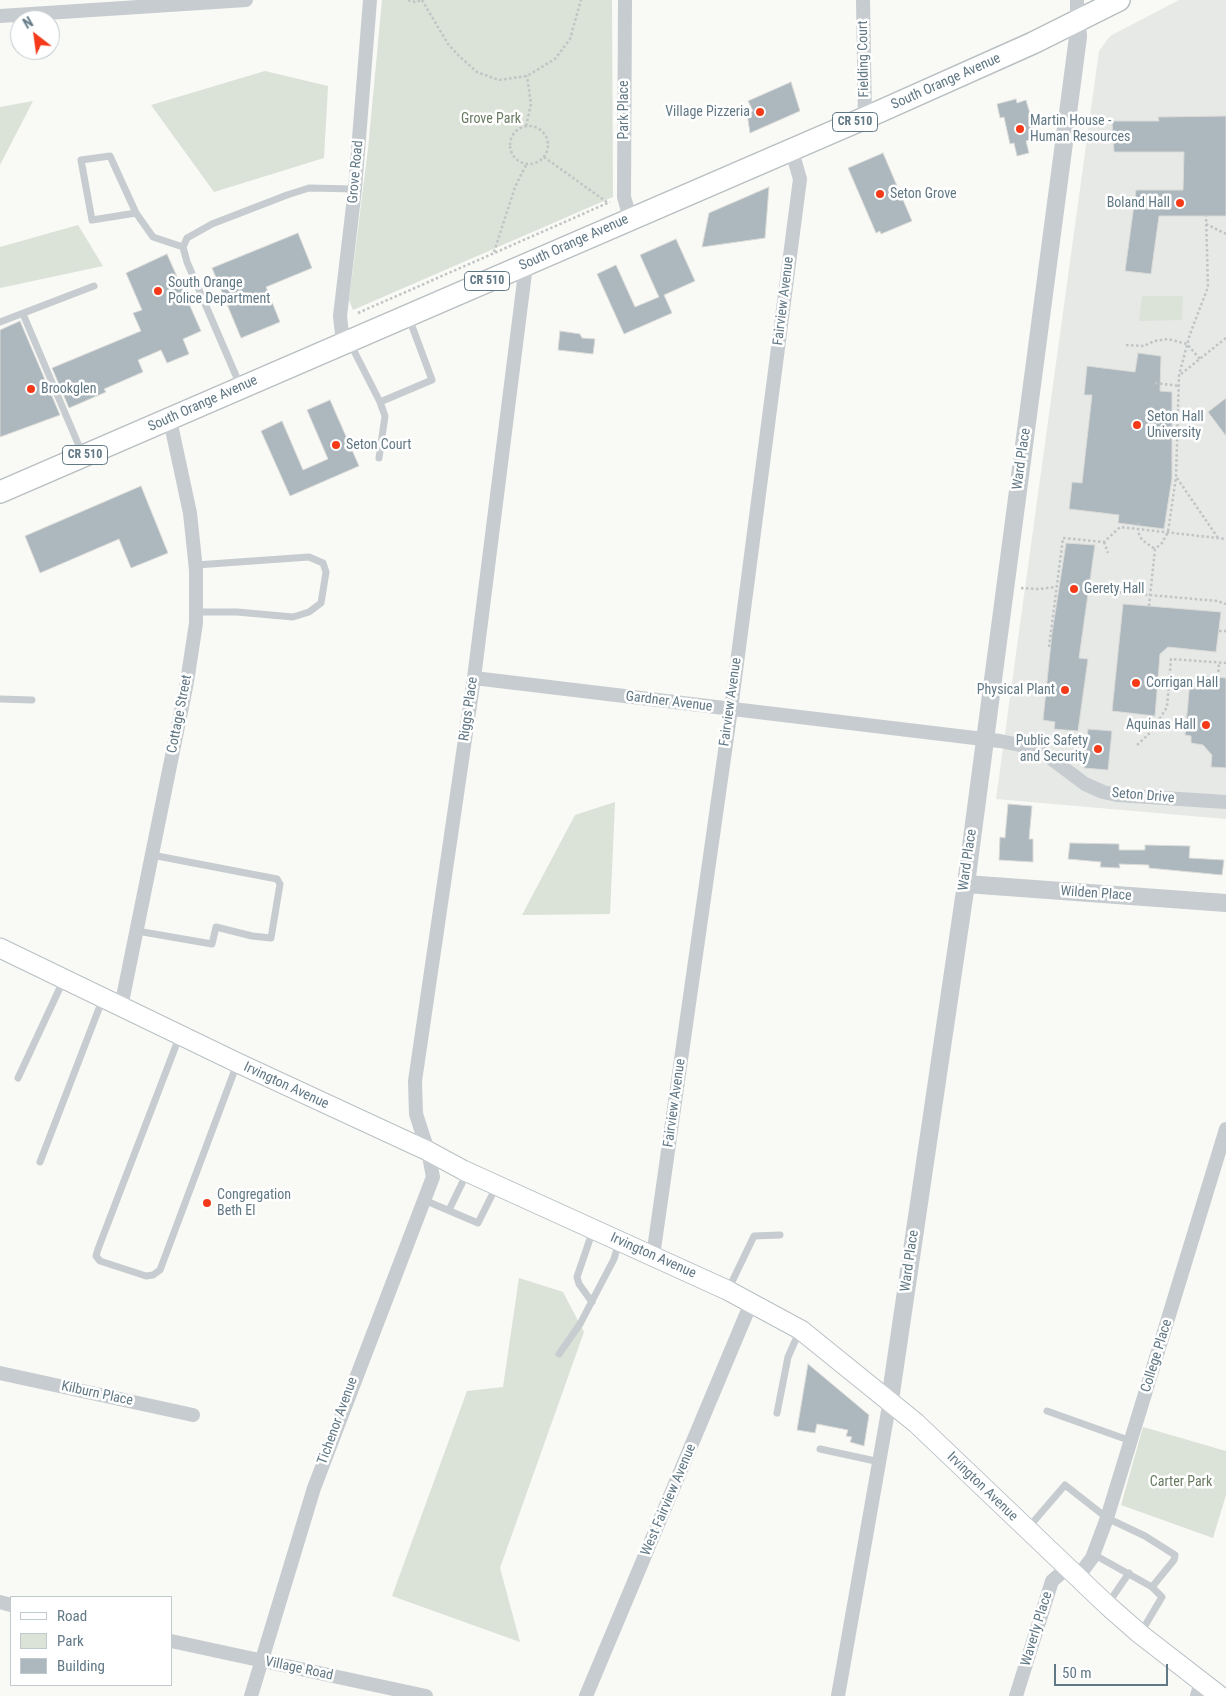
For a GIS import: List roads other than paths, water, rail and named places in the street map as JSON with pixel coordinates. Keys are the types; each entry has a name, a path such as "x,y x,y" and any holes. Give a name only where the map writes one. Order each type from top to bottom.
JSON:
{"main road":[{"name":"South Orange Avenue","path":"0,492 865,118 1077,21 1118,0"},
{"name":"Irvington Avenue","path":"0,948 238,1063 428,1151 468,1172 727,1290 800,1330 890,1400 1026,1530 1199,1689 1220,1696"}],"street":[{"path":"0,16 70,6 246,0"},
{"name":"Grove Road","path":"346,341 340,316 355,189 370,0"},
{"name":"Park Place","path":"625,0 624,197 630,218"},
{"name":"Fielding Court","path":"863,0 865,118"},
{"path":"1077,0 1077,21"},
{"name":"Ward Place","path":"838,1696 890,1400 966,884 1078,37 1077,21"},
{"name":"Fairview Avenue","path":"653,1256 731,709 800,180 792,148"},
{"name":"Riggs Place","path":"428,1151 416,1114 415,1081 474,678 526,265"},
{"name":"Cottage Street","path":"121,1007 187,682 196,612 196,565 190,513 170,420"},
{"name":"Gardner Avenue","path":"474,678 984,740"},
{"name":"Seton Drive","path":"984,740 1030,747 1045,754 1085,784 1117,795 1226,802"},
{"name":"Wilden Place","path":"966,884 1226,903"},
{"name":"College Place","path":"1072,1573 1093,1553 1107,1518 1226,1129"},
{"name":"Tichenor Avenue","path":"251,1696 317,1478 433,1178 428,1151"},
{"name":"West Fairview Avenue","path":"586,1696 751,1303"},
{"name":"Kilburn Place","path":"0,1373 194,1415"},
{"name":"Waverly Place","path":"1016,1696 1052,1581 1072,1573"},
{"name":"Village Road","path":"172,1641 426,1696"}],"lane":[{"path":"136,213 92,220 81,160 110,156 136,213 153,237 184,247"},
{"path":"242,387 187,262 184,247 187,238 212,224 309,188 355,189"},
{"path":"0,322 94,286"},
{"path":"23,314 84,456"},
{"path":"380,402 432,380 407,315"},
{"path":"346,341 380,402 385,416 379,458"},
{"path":"196,565 309,557 323,563 326,572 321,603 309,612 293,617 236,612 196,612"},
{"path":"0,699 32,700"},
{"path":"137,931 212,944 216,928 271,938 280,884 277,879 152,855"},
{"path":"18,1078 65,979"},
{"path":"40,1162 103,997"},
{"path":"180,1035 98,1249 96,1256 104,1263 146,1276 154,1275 160,1270 238,1063"},
{"path":"449,1210 468,1172"},
{"path":"424,1200 478,1223 497,1185"},
{"path":"592,1302 576,1277 594,1229"},
{"path":"727,1290 754,1236 780,1235"},
{"path":"559,1354 580,1324 592,1302 614,1259 619,1242"},
{"path":"777,1413 788,1357 800,1330"},
{"path":"1047,1411 1131,1441"},
{"path":"820,1449 880,1462"},
{"path":"1026,1530 1065,1485 1107,1518 1145,1536 1175,1555 1174,1560 1152,1586"},
{"path":"1093,1553 1152,1586 1162,1597 1140,1634"},
{"path":"1107,1605 1129,1573"}],"place":[{"name":"Village Pizzeria","path":"760,112"},
{"name":"Martin House - Human Resources","path":"1020,129"},
{"name":"Seton Grove","path":"880,194"},
{"name":"Boland Hall","path":"1180,203"},
{"name":"South Orange Police Department","path":"158,291"},
{"name":"Brookglen","path":"31,389"},
{"name":"Seton Hall University","path":"1137,425"},
{"name":"Seton Court","path":"336,445"},
{"name":"Gerety Hall","path":"1074,589"},
{"name":"Corrigan Hall","path":"1136,683"},
{"name":"Physical Plant","path":"1065,690"},
{"name":"Aquinas Hall","path":"1206,725"},
{"name":"Public Safety and Security","path":"1098,749"},
{"name":"Congregation Beth El","path":"207,1203"}],"park label":[{"name":"Grove Park","path":"491,119"},
{"name":"Carter Park","path":"1181,1482"}]}
